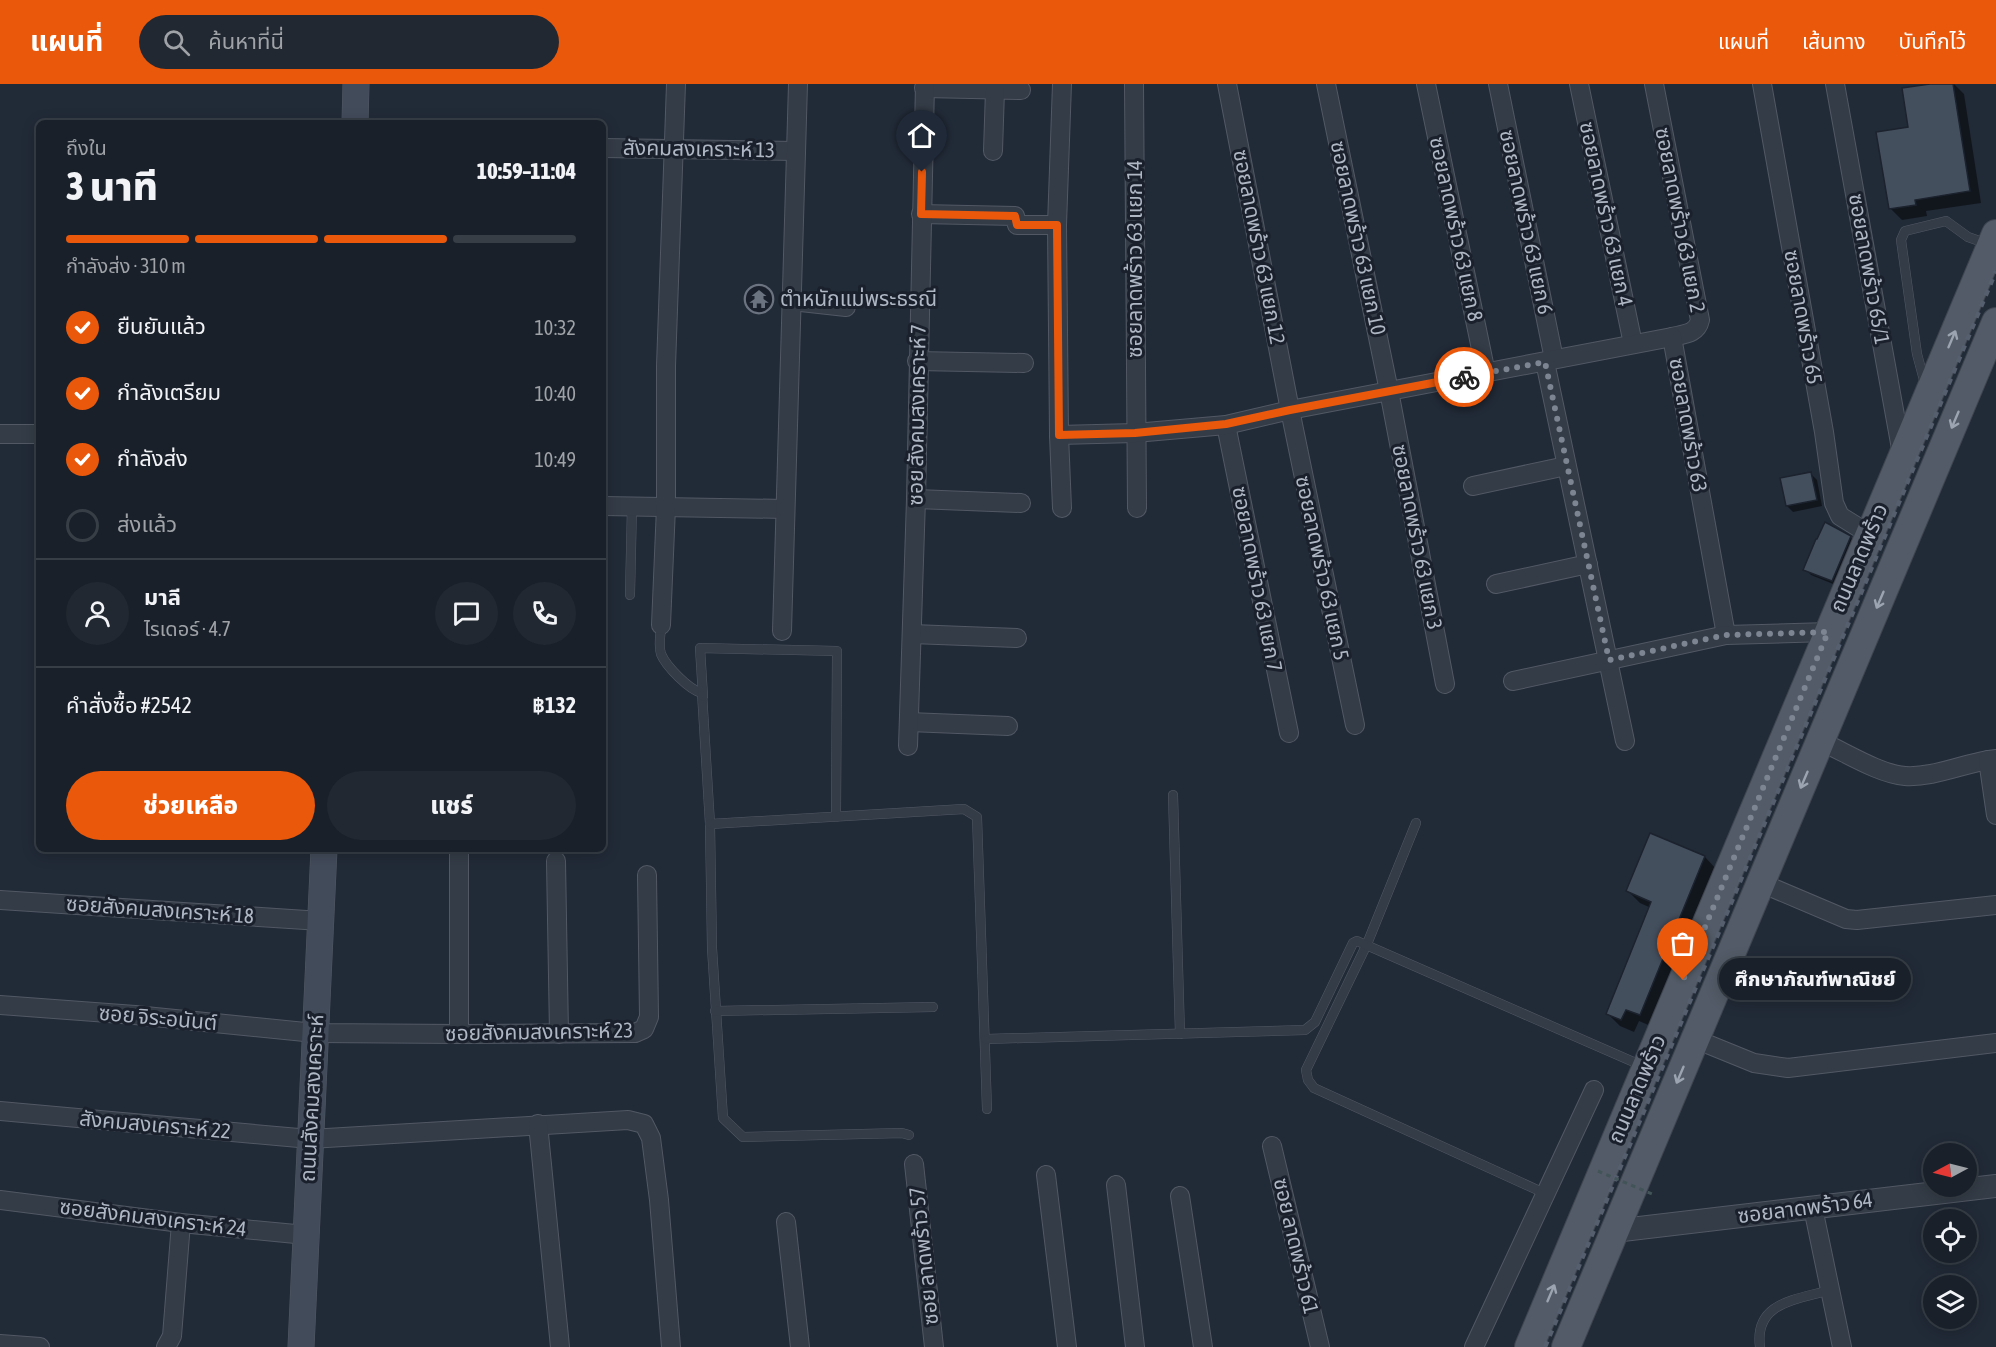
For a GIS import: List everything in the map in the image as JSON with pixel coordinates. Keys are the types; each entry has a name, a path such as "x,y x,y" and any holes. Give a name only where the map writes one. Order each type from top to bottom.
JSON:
{"main road":[{"path":"355,120 356,84"},
{"name":"ถนนลาดพร้าว","path":"1529,1347 1994,239"},
{"name":"ถนนลาดพร้าว","path":"1566,1347 1996,322"},
{"name":"ถนนสังคมสงเคราะห์","path":"301,1347 324,852"},
{"path":"1582,1220 1614,1231"}],"street":[{"path":"661,625 666,507 666,366 676,84"},
{"path":"782,631 798,84"},
{"path":"1062,84 1057,225 1062,508"},
{"name":"ซอยลาดพร้าว 63 แยก 14","path":"1134,84 1137,508"},
{"name":"ซอยลาดพร้าว 63 แยก 12","path":"1227,84 1290,410"},
{"name":"ซอยลาดพร้าว 63 แยก 10","path":"1326,84 1389,391"},
{"name":"ซอยลาดพร้าว 63 แยก 8","path":"1426,84 1486,373"},
{"name":"ซอยลาดพร้าว 63 แยก 6","path":"1498,84 1566,466 1625,741"},
{"name":"ซอยลาดพร้าว 63 แยก 4","path":"1579,84 1633,344"},
{"name":"ซอยลาดพร้าว 63 แยก 2","path":"1654,84 1700,320 1698,327 1693,331 1672,337"},
{"name":"ซอยลาดพร้าว 65","path":"1762,84 1824,432 1834,503 1840,516 1869,534"},
{"name":"ซอยลาดพร้าว 65/1","path":"1835,84 1902,455"},
{"path":"924,86 1021,90"},
{"name":"ซอย สังคมสงเคราะห์ 7","path":"908,746 916,499 924,86"},
{"path":"993,151 995,90"},
{"name":"สังคมสงเคราะห์ 13","path":"606,148 796,151"},
{"path":"921,214 1015,216 1017,225 1057,225"},
{"path":"792,301 846,307"},
{"name":"ซอยลาดพร้าว 63","path":"1059,435 1135,433 1226,424 1672,337 1726,635"},
{"path":"917,362 1024,363"},
{"name":"ซอยลาดพร้าว 63 แยก 3","path":"1389,391 1445,684"},
{"name":"ซอยลาดพร้าว 63 แยก 5","path":"1290,410 1355,725"},
{"name":"ซอยลาดพร้าว 63 แยก 7","path":"1226,424 1289,733"},
{"path":"0,434 36,434"},
{"path":"1473,486 1566,466"},
{"path":"916,499 1021,503"},
{"path":"606,506 784,509"},
{"path":"1496,584 1588,564"},
{"path":"1513,681 1726,635 1828,632"},
{"path":"912,634 1017,638"},
{"path":"909,722 1008,726"},
{"path":"1821,741 1884,771 1906,776 1992,760 1996,815"},
{"path":"459,852 459,1034"},
{"path":"556,861 559,1034"},
{"name":"ซอยสังคมสงเคราะห์ 23","path":"315,1033 559,1034 635,1033 644,1029 648,1017 647,874"},
{"path":"1761,883 1846,919 1857,920 1996,905"},
{"name":"ซอยสังคมสงเคราะห์ 18","path":"0,900 321,921"},
{"name":"ซอย จิระอนันต์","path":"0,1005 135,1015 315,1033"},
{"path":"1695,1039 1754,1064 1788,1068 1996,1044"},
{"path":"1474,1347 1594,1090"},
{"name":"สังคมสงเคราะห์ 22","path":"0,1111 310,1139 538,1124 628,1120 644,1124 651,1138 659,1200 671,1347"},
{"path":"538,1124 560,1347"},
{"name":"ซอย ลาดพร้าว 61","path":"1272,1146 1320,1347"},
{"name":"ซอย ลาดพร้าว 57","path":"914,1164 934,1347"},
{"path":"1046,1174 1067,1347"},
{"path":"1116,1185 1136,1347"},
{"name":"ซอยลาดพร้าว 64","path":"1614,1231 1996,1186"},
{"path":"1180,1196 1203,1347"},
{"name":"ซอยสังคมสงเคราะห์ 24","path":"0,1200 306,1235"},
{"path":"1813,1208 1842,1347"},
{"path":"166,1347 172,1336 181,1222"},
{"path":"786,1222 800,1347"},
{"path":"0,1344 40,1347"}],"lane":[{"path":"1932,386 1924,380 1917,354 1902,235 1905,231 1946,221 1968,237 1994,239"},
{"path":"630,595 632,506"},
{"path":"661,625 662,656 684,682 702,693 703,696"},
{"path":"836,817 837,651 700,648 710,824 715,1011 723,1118 743,1137 902,1133 909,1135"},
{"path":"1173,795 1180,1034"},
{"path":"710,824 964,808 977,817 987,1109"},
{"path":"1416,823 1367,944 1306,1070 1308,1080 1314,1088 1545,1193"},
{"path":"986,1039 1305,1030 1315,1022 1353,943 1357,941 1646,1067"},
{"path":"715,1011 933,1007"},
{"path":"1760,1347 1758,1335 1762,1320 1778,1306 1830,1290"}],"path":[{"path":"1598,1171 1652,1194"}],"building":[{"path":"1953,84 1970,191 1915,200 1916,205 1889,209 1876,132 1908,127 1902,88"},
{"path":"1811,472 1817,500 1786,506 1780,478"},
{"path":"1825,522 1851,536 1832,581 1803,570"},
{"path":"1650,833 1705,856 1640,1015 1626,1010 1621,1020 1606,1014 1651,902 1626,891"}],"railway":[{"path":"1545,1347 1996,271"}],"way so far":[{"path":"1464,377 1545,362 1609,660 1726,635 1828,632 1683,980"}],"place":[{"name":"ตำหนักแม่พระธรณี","path":"759,299"},
{"name":"ศึกษาภัณฑ์พาณิชย์","path":"1683,980"}],"route":[{"path":"922,172 921,214 1015,216 1017,225 1057,225 1059,435 1135,433 1226,424 1464,377"}]}
